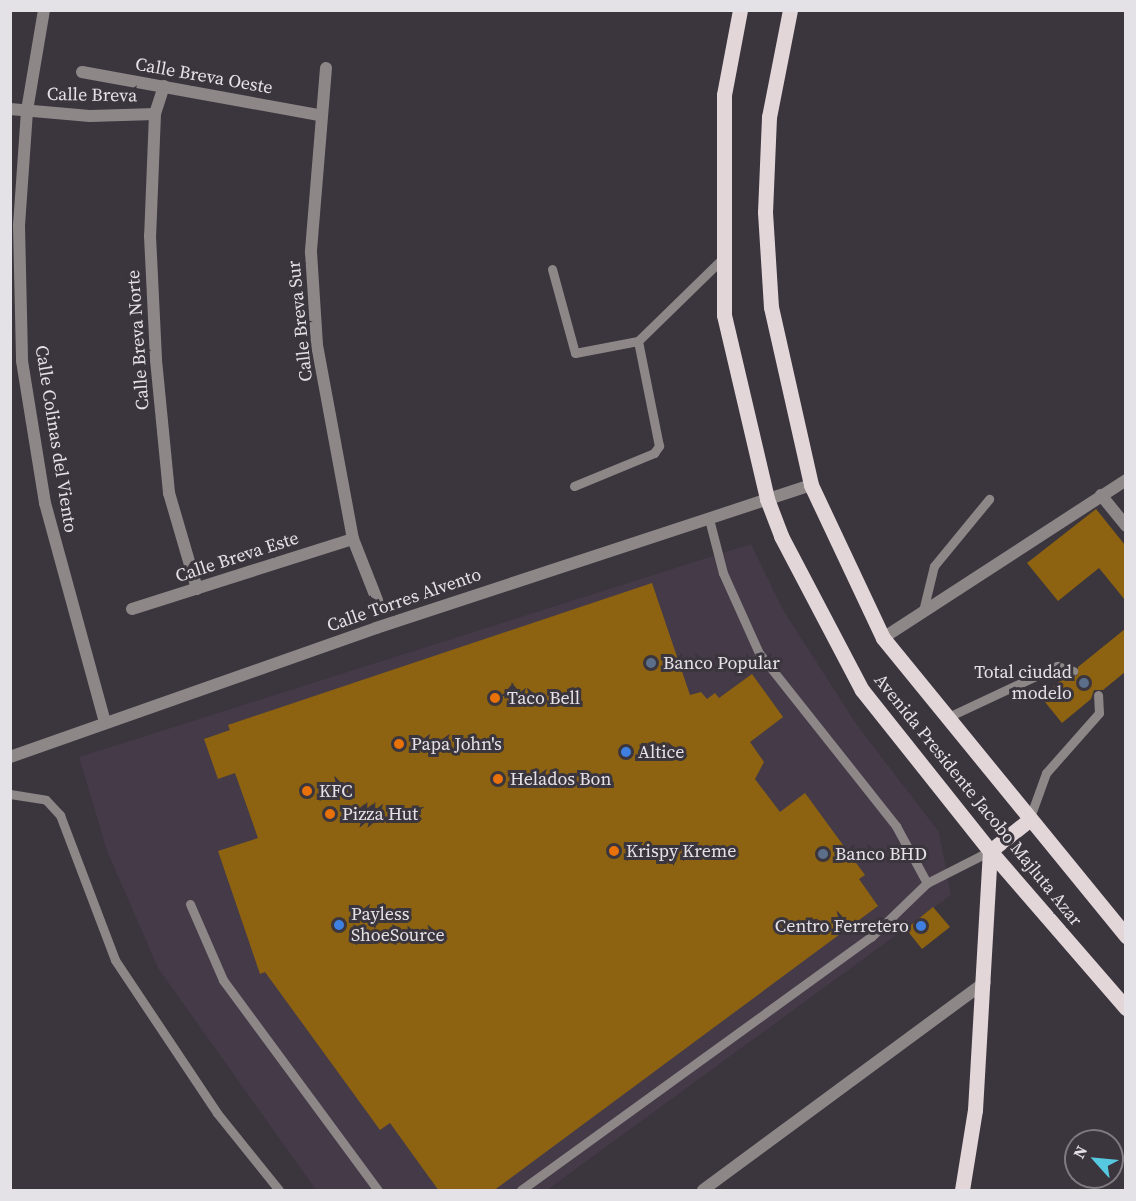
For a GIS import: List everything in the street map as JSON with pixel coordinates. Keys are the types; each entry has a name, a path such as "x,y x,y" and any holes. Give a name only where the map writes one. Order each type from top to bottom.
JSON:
{"main road":[{"name":"Avenida Presidente Jacobo Majluta Azar","path":"740,10 724,96 721,260 724,315 767,499 826,629 862,690 990,851 1125,1008"},
{"name":"Avenida Presidente Jacobo Majluta Azar","path":"790,10 769,117 765,212 771,307 812,485 883,638 1125,936"},
{"path":"962,1191 985,982 990,851 1029,820"}],"street":[{"name":"Calle Colinas del Viento","path":"44,10 27,111 19,226 21,361 45,503 105,723"},
{"name":"Calle Breva Sur","path":"326,68 319,115 311,252 317,345 353,539 377,600"},
{"name":"Calle Breva Oeste","path":"82,72 319,115"},
{"name":"Calle Breva Norte","path":"164,86 155,114 150,236 156,360 169,493 197,589"},
{"name":"Calle Breva","path":"10,109 155,114"},
{"path":"883,638 1125,480"},
{"name":"Calle Torres Alvento","path":"10,757 812,485"},
{"path":"1101,495 1125,526"},
{"name":"Calle Breva Este","path":"132,609 353,539"},
{"path":"703,1191 985,982"}],"lane":[{"path":"552,268 575,353 638,341 721,260"},
{"path":"574,486 654,453 659,446 638,341"},
{"path":"923,611 934,566 989,499"},
{"path":"709,519 723,573 759,653 896,826 927,883"},
{"path":"946,718 1057,666 1073,671"},
{"path":"1029,820 1046,773 1098,713 1098,695"},
{"path":"10,794 46,800 60,814 116,960 217,1113 279,1191"},
{"path":"521,1191 871,937 927,883 990,851"},
{"path":"190,904 223,980 378,1191"}],"shaded area":[{"path":"751,544 783,610 857,725 939,832 951,895 547,1190 316,1190 158,968 107,851 79,757"}],"building":[{"path":"1096,509 1125,545 1125,600 1099,568 1058,601 1027,563"},
{"path":"652,583 690,695 701,692 707,699 715,693 719,698 752,674 783,717 750,742 764,762 755,779 780,812 805,793 865,875 859,879 878,906 493,1191 439,1191 390,1123 380,1130 265,972 260,974 218,851 258,838 235,773 218,779 204,739 230,730 228,725"},
{"name":"Total ciudad modelo","path":"1125,629 1125,672 1103,690 1094,690 1091,699 1062,723 1041,697 1066,676 1077,676 1078,667"},
{"path":"933,907 950,927 922,949 906,929"}],"place":[{"name":"Banco Popular","path":"651,663"},
{"name":"Total ciudad modelo","path":"1084,683"},
{"name":"Taco Bell","path":"495,698"},
{"name":"Papa John's","path":"399,744"},
{"name":"Altice","path":"626,752"},
{"name":"Helados Bon","path":"498,779"},
{"name":"KFC","path":"307,791"},
{"name":"Pizza Hut","path":"330,814"},
{"name":"Krispy Kreme","path":"614,851"},
{"name":"Banco BHD","path":"823,854"},
{"name":"Payless ShoeSource","path":"339,925"},
{"name":"Centro Ferretero","path":"921,926"}]}
